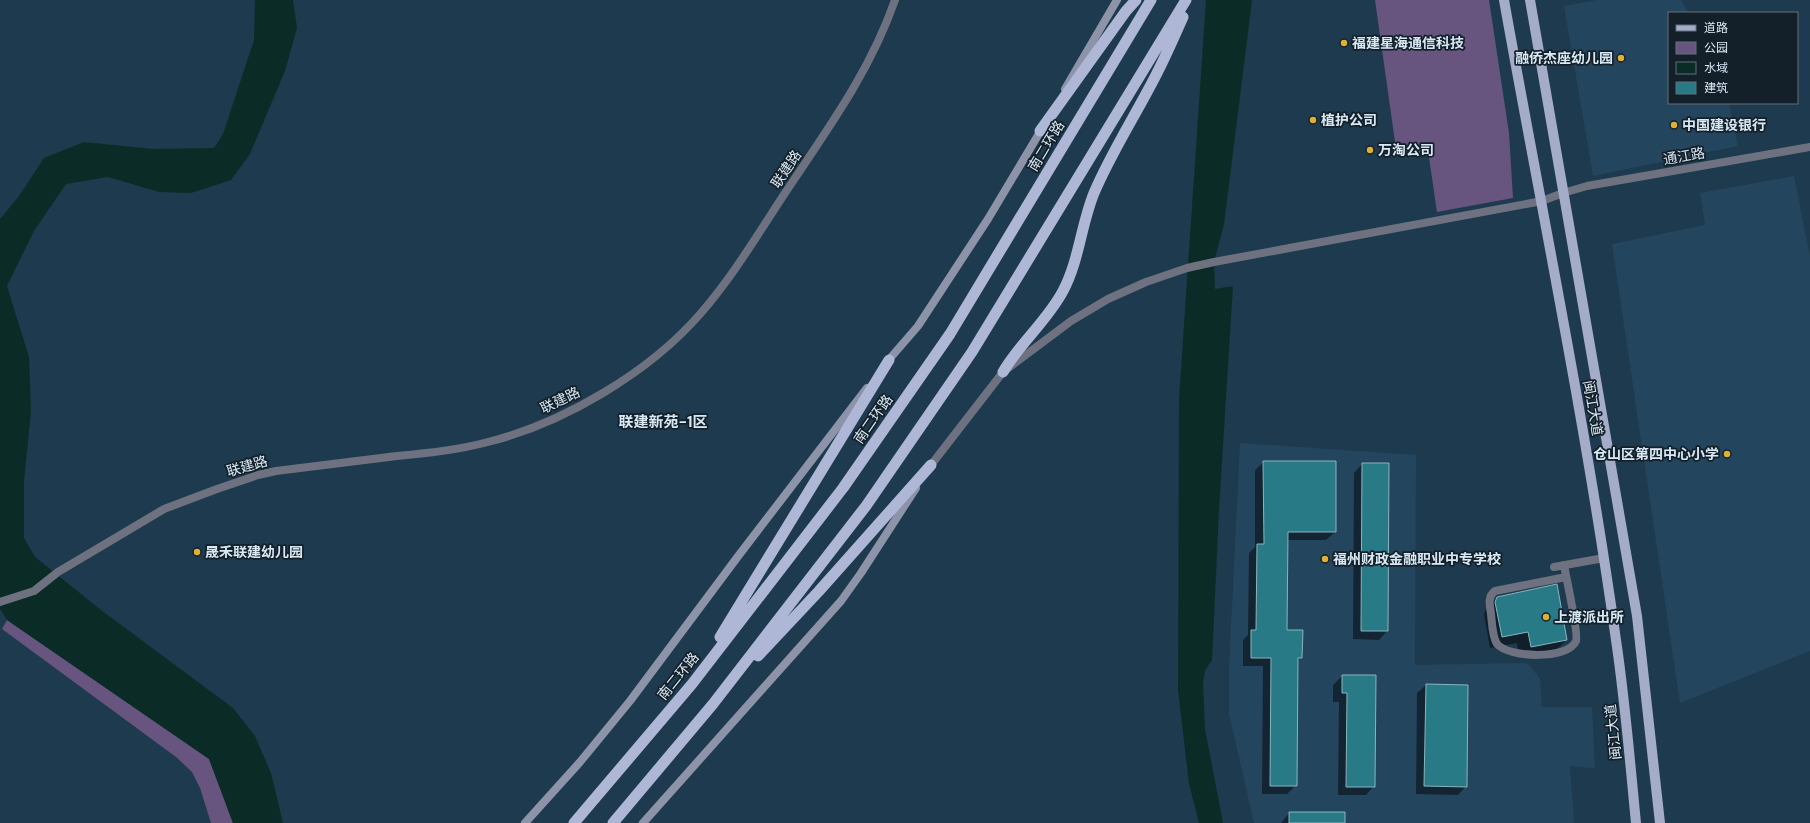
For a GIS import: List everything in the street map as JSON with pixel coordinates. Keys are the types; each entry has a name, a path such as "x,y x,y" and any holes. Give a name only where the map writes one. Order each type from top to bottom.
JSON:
{"highway":[{"path":"1040,131 1121,18 1136,0"},
{"name":"南二环路","path":"574,823 692,684 843,488 950,334 1151,0"},
{"path":"613,823 713,704 866,506 972,352 1186,0"},
{"path":"1003,372 1014,354 1055,306 1064,290 1076,257 1087,212 1094,193 1121,139 1155,77 1191,0"},
{"path":"692,684 889,360"},
{"path":"713,704 819,591 931,465"}],"main road":[{"path":"525,823 580,762 630,701 739,555 889,360 918,326 988,219 1117,0"},
{"name":"闽江大道","path":"1504,0 1542,201 1604,558 1619,664 1636,823"},
{"name":"闽江大道","path":"1530,0 1637,616 1660,823"},
{"path":"643,823 841,601 861,573 931,465"}],"street":[{"name":"联建路","path":"0,602 34,590 58,572 164,509 217,488 276,471 452,450 490,442 526,430 563,415 619,383 663,350 690,326 733,272 858,83 895,0"},
{"name":"通江路","path":"931,465 1003,372 1090,309 1146,282 1187,268 1214,262 1542,201 1587,186 1810,147"},
{"path":"1554,567 1604,558"},
{"path":"1564,565 1577,637 1572,647 1560,653 1526,654 1508,651 1498,645 1495,638 1489,601 1492,593 1495,591 1566,577"}],"shaded area":[{"name":"融侨杰座幼儿园","path":"1597,0 1681,0 1687,12 1668,12 1668,104 1729,104 1738,146 1593,176 1564,6"},
{"name":"仓山区第四中心小学","path":"1794,176 1810,257 1810,651 1680,703 1612,244 1705,225 1700,193"},
{"name":"福州财政金融职业中专学校","path":"1240,443 1416,455 1415,665 1525,663 1531,667 1540,679 1542,707 1592,707 1595,768 1570,766 1574,823 1254,823 1229,714 1229,668"}],"green space":[{"path":"1375,0 1489,0 1509,133 1513,198 1437,212 1428,151 1397,156"},
{"path":"7,620 209,759 233,823 211,823 200,788 192,772 176,757 2,629"}],"water":[{"path":"255,0 293,0 297,28 285,71 250,154 231,180 191,193 159,192 108,177 66,184 34,231 7,286 29,357 31,411 24,481 24,538 35,557 101,610 233,708 255,736 271,773 283,823 233,823 209,759 7,620 0,609 0,219 19,196 44,158 84,142 153,149 214,148 223,134 254,40"},
{"path":"1206,0 1252,0 1224,224 1214,262 1215,289 1233,286 1219,510 1212,660 1205,671 1203,682 1205,729 1223,823 1199,823 1189,784 1178,690 1179,398"}],"building":[{"path":"1263,461 1336,461 1336,532 1288,532 1287,630 1303,630 1302,658 1298,658 1297,786 1270,786 1271,658 1251,658 1251,630 1256,630 1257,544 1264,544"},
{"path":"1362,463 1389,463 1388,631 1361,631"},
{"path":"1557,584 1567,640 1531,647 1528,632 1502,637 1495,602 1497,597"},
{"path":"1342,675 1376,675 1375,787 1346,787 1347,693 1342,693"},
{"path":"1426,684 1468,685 1467,787 1424,786"},
{"path":"1289,812 1345,812 1345,823 1289,823"}],"place":[{"name":"福建星海通信科技","path":"1344,43"},
{"name":"融侨杰座幼儿园","path":"1621,58"},
{"name":"植护公司","path":"1313,120"},
{"name":"中国建设银行","path":"1674,125"},
{"name":"万淘公司","path":"1370,150"},
{"name":"仓山区第四中心小学","path":"1727,454"},
{"name":"晟禾联建幼儿园","path":"197,552"},
{"name":"福州财政金融职业中专学校","path":"1325,559"},
{"name":"上渡派出所","path":"1546,617"}],"district":[{"name":"联建新苑-1区","path":"663,422"}]}
